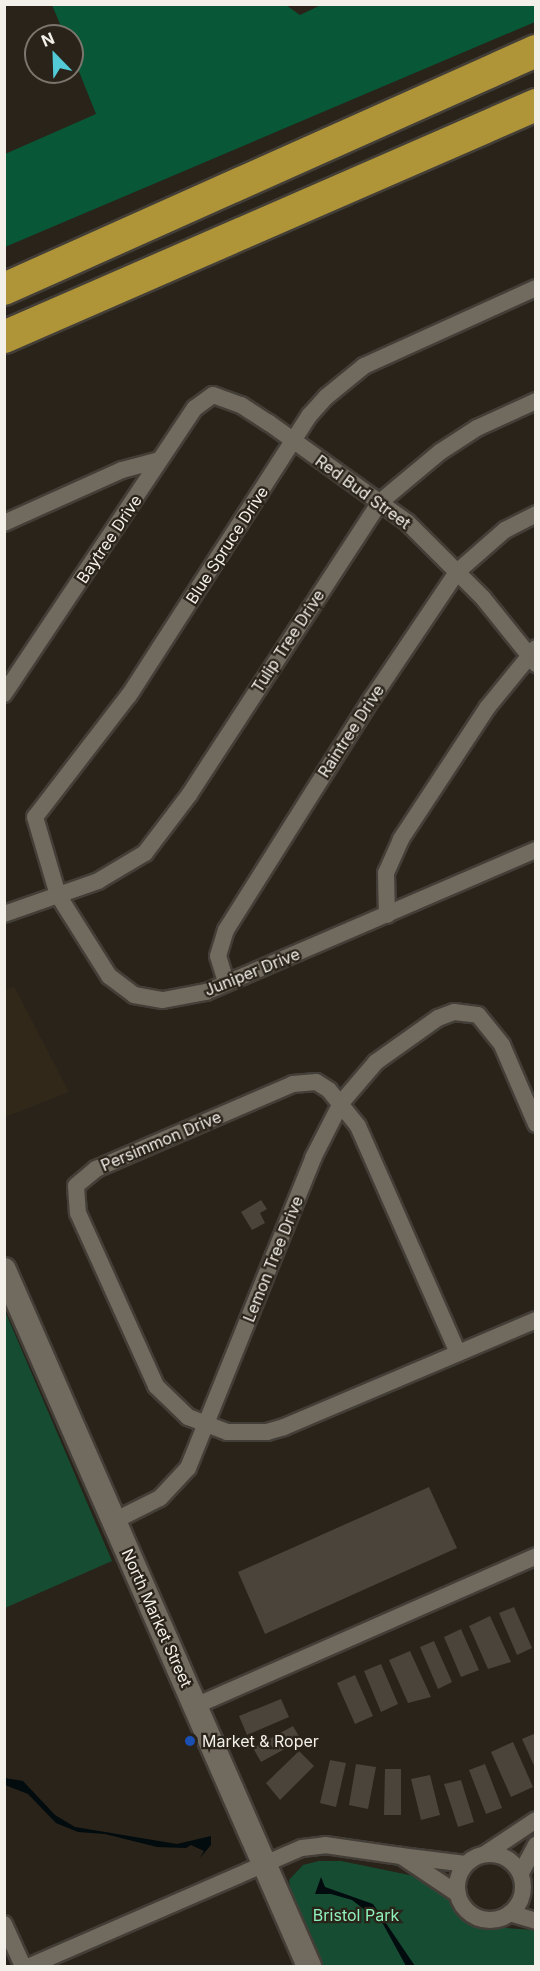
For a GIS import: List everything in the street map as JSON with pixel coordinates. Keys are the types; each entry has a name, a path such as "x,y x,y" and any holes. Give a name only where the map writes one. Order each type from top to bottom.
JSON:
{"highway":[{"path":"4,289 536,51"},
{"path":"4,337 536,105"}],"main road":[{"name":"North Market Street","path":"4,1270 309,1966"}],"street":[{"name":"Blue Spruce Drive","path":"58,895 36,827 38,808 93,747 293,442 326,397 364,366 536,288"},
{"name":"Red Bud Street","path":"222,396 269,423 407,522 502,619 533,655"},
{"name":"Baytree Drive","path":"4,694 195,408 206,398 222,396"},
{"name":"Tulip Tree Drive","path":"58,895 127,867 160,836 379,503 440,452 477,428 536,401"},
{"path":"4,523 122,470 160,460"},
{"name":"Raintree Drive","path":"226,982 218,956 226,930 457,572 505,530 536,514"},
{"path":"387,915 386,873 401,839 487,708 533,655"},
{"name":"Juniper Drive","path":"58,895 109,976 134,995 163,1000 184,998 226,982 536,850"},
{"path":"4,914 58,895"},
{"name":"Lemon Tree Drive","path":"114,1521 159,1498 188,1468 207,1426 313,1158 340,1103 395,1044 454,1012 478,1015 488,1024 502,1045 536,1124"},
{"name":"Persimmon Drive","path":"207,1426 169,1402 143,1363 78,1213 76,1186 96,1169 293,1084 316,1083 340,1103"},
{"path":"340,1103 358,1126 458,1353"},
{"path":"207,1426 250,1434 275,1430 536,1320"},
{"path":"195,1706 536,1556"},
{"path":"458,1894 460,1873 466,1864 536,1820"},
{"path":"30,1966 302,1848 325,1845 466,1864"},
{"path":"401,1856 458,1894 469,1911 478,1917 500,1918 510,1913 518,1905 527,1884 536,1845"},
{"path":"485,1854 506,1857 527,1884"},
{"path":"510,1913 536,1921"},
{"path":"4,1924 23,1966"}],"shaded area":[{"path":"14,986 69,1092 5,1117 5,990"},
{"path":"5,1778 23,1781 55,1815 75,1827 177,1844 211,1836 211,1845 200,1858 204,1851 191,1845 186,1848 157,1847 105,1834 78,1832 56,1823 28,1794 5,1785"},
{"path":"321,1877 325,1887 373,1904 415,1966 406,1966 383,1924 352,1900 331,1894 315,1894"}],"green space":[{"path":"323,4 535,5 535,22 5,247 5,154 96,114 84,84 84,24 60,24 52,5 286,5 300,15"},
{"path":"5,1311 112,1561 4,1608"},
{"name":"Bristol Park","path":"319,1861 341,1861 429,1879 474,1926 535,1930 535,1966 322,1966 291,1896 289,1880 303,1865"}],"building":[{"path":"261,1200 267,1209 260,1213 265,1223 252,1230 241,1212"},
{"path":"429,1487 457,1548 265,1634 238,1572"},
{"path":"514,1607 532,1648 517,1655 499,1613"},
{"path":"490,1616 511,1662 488,1669 469,1626"},
{"path":"461,1629 479,1670 461,1677 444,1637"},
{"path":"434,1641 452,1682 438,1689 420,1647"},
{"path":"410,1651 431,1697 408,1703 389,1660"},
{"path":"381,1664 398,1704 381,1712 364,1671"},
{"path":"355,1675 373,1716 355,1724 337,1683"},
{"path":"281,1699 289,1717 247,1735 239,1716"},
{"path":"293,1726 301,1740 261,1762 253,1748"},
{"path":"536,1733 536,1770 522,1739"},
{"path":"513,1742 533,1787 511,1797 491,1752"},
{"path":"299,1751 314,1766 280,1800 266,1783"},
{"path":"330,1760 346,1763 336,1807 320,1803"},
{"path":"356,1764 376,1767 368,1809 349,1805"},
{"path":"485,1764 502,1808 486,1814 469,1770"},
{"path":"385,1769 401,1769 401,1815 384,1815"},
{"path":"430,1775 440,1815 421,1820 411,1779"},
{"path":"461,1780 474,1822 458,1827 444,1784"}],"place":[{"name":"Market & Roper","path":"190,1741"}]}
